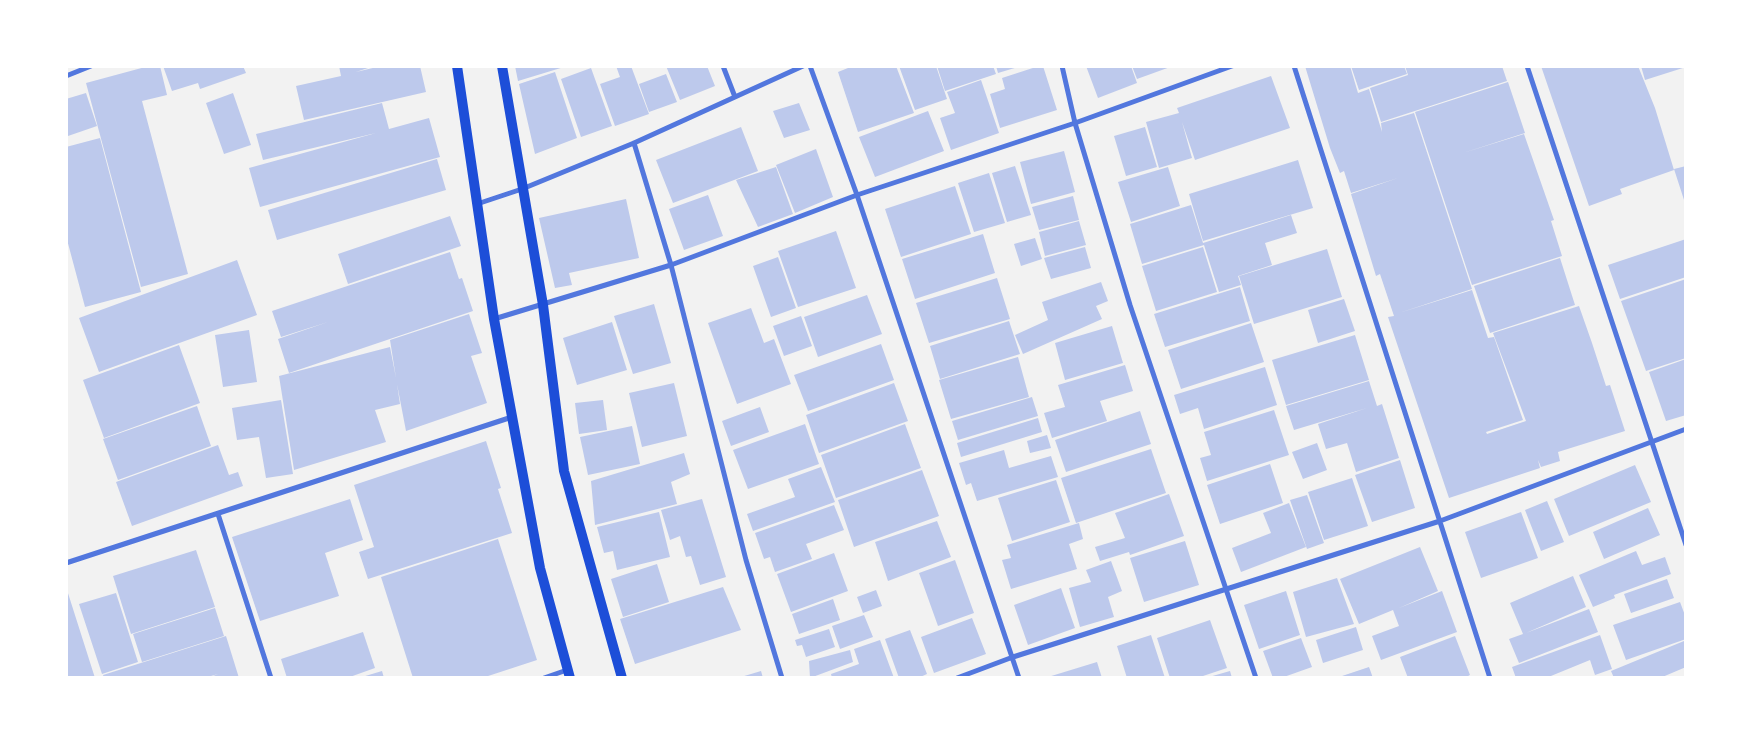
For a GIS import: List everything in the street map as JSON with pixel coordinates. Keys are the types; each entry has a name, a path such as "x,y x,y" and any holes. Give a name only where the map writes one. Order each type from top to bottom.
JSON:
{"main road":[{"path":"457,66 494,319 540,568 569,674"},
{"path":"502,66 543,305 564,472 622,678"}],"street":[{"path":"66,76 91,66"},
{"path":"723,66 734,96"},
{"path":"476,204 522,190 634,143 803,66"},
{"path":"810,66 856,195 1020,678"},
{"path":"1062,66 1075,123 1130,305 1256,678"},
{"path":"494,319 670,265 856,195 1075,123 1232,66"},
{"path":"1294,66 1490,678"},
{"path":"1527,66 1686,545"},
{"path":"634,143 670,265 746,560 782,678"},
{"path":"66,562 218,514 513,416"},
{"path":"957,678 1012,657 1440,521 1686,429"},
{"path":"218,514 271,678"},
{"path":"544,678 569,674"}],"building":[{"path":"149,66 160,66 167,95 142,101 188,274 141,287 86,83"},
{"path":"163,66 243,66 246,73 200,89 198,83 172,91"},
{"path":"339,66 374,66 356,72 381,66 420,66 426,92 304,120 296,86 341,76"},
{"path":"515,66 564,66 564,67 518,81"},
{"path":"616,66 631,66 649,114 615,126 600,84 620,77"},
{"path":"666,66 707,66 715,86 680,100"},
{"path":"853,66 896,66 914,113 858,132 838,72"},
{"path":"899,66 936,66 947,99 915,110"},
{"path":"937,66 993,66 996,74 945,91"},
{"path":"996,66 1018,66 1018,67 998,73"},
{"path":"1043,66 1057,110 1000,128 990,94 1005,89 1002,78"},
{"path":"1086,66 1131,66 1137,83 1098,98"},
{"path":"1132,66 1173,66 1137,79"},
{"path":"1305,66 1350,66 1358,93 1369,89 1382,132 1381,123 1414,113 1472,289 1399,313 1472,290 1488,338 1494,337 1523,420 1486,432 1487,434 1526,421 1493,333 1579,306 1606,386 1610,385 1625,431 1558,452 1560,461 1541,467 1538,460 1540,468 1449,498 1388,317 1394,316 1380,274 1376,276 1351,194 1398,178 1351,193 1344,171 1340,173 1330,148"},
{"path":"1351,66 1404,66 1407,74 1359,90"},
{"path":"1405,66 1502,66 1507,81 1381,122 1370,88 1408,75"},
{"path":"1541,66 1638,66 1655,108 1674,170 1620,189 1622,194 1589,206"},
{"path":"1641,66 1686,66 1686,67 1645,80"},
{"path":"591,68 612,126 581,137 561,79"},
{"path":"555,72 577,138 535,154 519,84"},
{"path":"666,74 677,102 649,112 639,84"},
{"path":"1271,76 1290,128 1195,160 1182,122 1192,158 1159,168 1146,122 1179,113 1177,108"},
{"path":"981,80 999,133 951,150 940,118 955,113 947,92"},
{"path":"1508,82 1525,133 1463,153 1524,134 1554,220 1551,221 1562,256 1472,285 1415,112"},
{"path":"86,93 97,126 68,136 66,99"},
{"path":"233,93 251,145 224,154 206,103"},
{"path":"382,103 389,129 429,118 440,157 260,207 249,168 376,133 263,160 256,134"},
{"path":"799,103 810,130 784,138 773,111"},
{"path":"928,111 944,151 875,177 859,137"},
{"path":"741,127 758,171 673,203 656,160"},
{"path":"1145,127 1157,167 1126,176 1114,136"},
{"path":"100,138 141,292 85,307 66,236 66,147"},
{"path":"816,149 833,197 795,213 776,165"},
{"path":"1064,151 1075,192 1031,204 1020,162"},
{"path":"437,159 446,190 277,240 268,210"},
{"path":"1298,160 1313,208 1203,241 1189,194"},
{"path":"1015,166 1031,215 1007,222 992,173"},
{"path":"1686,166 1686,203 1685,203 1674,169"},
{"path":"776,167 793,214 758,227 736,180"},
{"path":"1168,167 1180,206 1131,222 1118,182"},
{"path":"989,173 1005,223 974,232 958,183"},
{"path":"955,186 971,234 901,257 885,209"},
{"path":"708,195 723,236 684,250 669,209"},
{"path":"1073,196 1079,220 1039,230 1032,207"},
{"path":"626,199 639,258 569,273 572,285 555,288 539,218"},
{"path":"1191,205 1203,243 1291,215 1297,233 1265,243 1272,265 1238,276 1241,285 1219,292 1204,245 1142,264 1130,224"},
{"path":"450,216 461,246 348,284 338,254"},
{"path":"1079,221 1086,245 1045,256 1039,232"},
{"path":"836,231 856,288 798,307 778,251"},
{"path":"983,234 995,273 915,299 902,259"},
{"path":"1035,238 1042,259 1021,266 1014,244"},
{"path":"1686,239 1686,277 1620,299 1608,265"},
{"path":"1085,247 1091,268 1051,279 1044,258"},
{"path":"1203,247 1217,292 1156,311 1142,266"},
{"path":"1327,249 1342,297 1254,324 1239,276"},
{"path":"450,252 459,279 462,278 473,311 289,373 278,339 328,322 281,337 272,311"},
{"path":"778,257 796,308 771,317 753,266"},
{"path":"1560,258 1575,305 1490,333 1474,286"},
{"path":"237,260 257,315 99,372 79,318"},
{"path":"997,278 1010,319 929,343 916,303"},
{"path":"1686,279 1686,358 1646,371 1621,301"},
{"path":"1101,282 1108,301 1096,306 1102,319 1023,354 1015,335 1048,320 1042,302"},
{"path":"1240,287 1250,321 1165,347 1154,314"},
{"path":"867,295 882,334 818,357 804,317"},
{"path":"1344,299 1355,331 1318,343 1308,310"},
{"path":"654,304 671,363 633,374 614,316"},
{"path":"751,308 764,343 774,339 791,384 737,404 708,323"},
{"path":"469,314 482,353 471,356 487,403 406,431 397,384 400,404 375,410 386,442 294,470 279,376 390,347 396,378 390,340"},
{"path":"801,316 812,346 784,356 773,326"},
{"path":"1009,321 1020,354 940,379 930,346"},
{"path":"612,322 627,370 577,385 563,338"},
{"path":"1251,323 1264,362 1181,389 1168,350"},
{"path":"1112,326 1123,363 1065,380 1055,343"},
{"path":"249,330 257,382 223,387 215,335"},
{"path":"1355,335 1369,380 1286,405 1272,360"},
{"path":"881,344 894,380 808,411 794,375"},
{"path":"179,345 200,403 104,438 83,380"},
{"path":"1018,357 1029,397 951,419 939,380"},
{"path":"1686,359 1686,415 1666,421 1649,372"},
{"path":"1125,365 1133,391 1100,401 1107,421 1052,438 1044,413 1065,407 1058,385"},
{"path":"1265,367 1277,405 1204,429 1198,408 1180,414 1174,395"},
{"path":"1369,381 1377,406 1382,404 1399,458 1356,472 1347,443 1326,449 1318,424 1367,408 1294,430 1286,406"},
{"path":"674,383 687,436 642,447 629,393"},
{"path":"894,383 908,421 819,453 806,415"},
{"path":"1032,397 1038,416 958,440 952,421"},
{"path":"281,400 293,474 266,478 259,437 237,440 232,408"},
{"path":"603,400 607,430 579,434 575,403"},
{"path":"197,406 211,446 118,480 103,439"},
{"path":"760,407 769,432 731,446 722,421"},
{"path":"1274,410 1289,455 1207,481 1200,458 1211,455 1204,432"},
{"path":"1140,411 1151,444 1066,472 1055,440"},
{"path":"1038,418 1042,432 961,457 957,443"},
{"path":"805,424 819,464 748,489 733,450"},
{"path":"905,424 921,468 836,498 821,455"},
{"path":"632,426 640,464 588,475 580,437"},
{"path":"1047,435 1051,448 1030,453 1027,441"},
{"path":"486,441 501,488 498,489 512,533 368,579 359,552 374,547 354,485"},
{"path":"1317,443 1327,470 1303,479 1292,452"},
{"path":"218,445 229,475 238,472 243,486 132,526 116,482"},
{"path":"1151,449 1166,493 1076,523 1061,478"},
{"path":"1004,450 1009,468 1051,456 1058,477 977,501 971,483 966,485 959,463"},
{"path":"684,453 690,474 671,482 677,504 595,525 591,481"},
{"path":"1400,460 1415,508 1372,522 1355,475"},
{"path":"1270,464 1283,503 1220,524 1207,485"},
{"path":"1635,465 1651,502 1569,536 1554,499"},
{"path":"821,467 835,502 753,531 747,514 795,497 788,479"},
{"path":"922,470 939,516 854,547 838,500"},
{"path":"1352,478 1368,526 1324,540 1308,492"},
{"path":"1056,480 1070,522 1012,541 998,498"},
{"path":"1169,494 1184,536 1130,555 1129,552 1100,561 1095,547 1125,538 1115,513"},
{"path":"1307,495 1324,543 1307,549 1290,500"},
{"path":"350,499 363,540 325,553 339,596 260,621 232,537"},
{"path":"702,499 726,577 700,585 691,556 686,557 680,536 670,540 661,510"},
{"path":"1547,501 1564,542 1541,551 1525,510"},
{"path":"1289,503 1306,547 1241,572 1232,548 1271,533 1263,513"},
{"path":"834,505 844,530 806,544 812,559 775,572 770,557 764,559 755,533"},
{"path":"1648,508 1660,535 1604,559 1593,532"},
{"path":"659,512 670,557 617,570 613,551 604,553 597,527"},
{"path":"1521,512 1538,558 1481,578 1465,532"},
{"path":"937,521 951,557 888,581 875,542"},
{"path":"1079,523 1083,539 1069,544 1077,569 1011,589 1002,560 1011,558 1007,545"},
{"path":"498,539 537,660 482,678 413,678 381,577"},
{"path":"1185,541 1199,585 1144,602 1130,558"},
{"path":"1420,547 1438,591 1399,608 1442,591 1457,632 1381,660 1372,636 1399,626 1393,610 1359,624 1340,579"},
{"path":"196,550 215,607 131,634 113,576"},
{"path":"1636,551 1642,565 1665,557 1671,574 1614,595 1615,598 1593,607 1579,575"},
{"path":"834,553 848,591 791,612 777,574"},
{"path":"955,560 974,613 938,626 919,573"},
{"path":"1111,561 1122,591 1108,597 1114,617 1080,627 1069,588 1091,582 1086,570"},
{"path":"657,564 669,602 623,617 611,579"},
{"path":"1573,576 1586,607 1526,633 1589,609 1598,632 1519,663 1509,639 1523,634 1510,603"},
{"path":"1337,578 1354,624 1306,637 1293,592"},
{"path":"1667,579 1674,598 1631,613 1624,594"},
{"path":"723,587 741,630 635,664 620,619"},
{"path":"1061,588 1075,628 1028,645 1014,605"},
{"path":"67,590 95,678 66,678"},
{"path":"876,590 882,606 863,613 857,597"},
{"path":"1286,591 1300,635 1259,649 1244,605"},
{"path":"116,593 138,662 102,674 79,604"},
{"path":"833,599 840,620 799,634 792,614"},
{"path":"1680,602 1686,618 1686,639 1626,660 1613,625"},
{"path":"215,608 224,636 142,662 133,634"},
{"path":"864,615 873,637 840,649 832,626"},
{"path":"972,618 986,654 934,673 921,637"},
{"path":"1210,620 1227,668 1197,678 1170,678 1157,638"},
{"path":"1356,627 1363,650 1323,663 1316,640"},
{"path":"829,629 835,647 806,657 802,645 797,646 795,640"},
{"path":"910,630 927,674 918,678 899,678 885,639"},
{"path":"363,632 375,668 347,678 287,678 281,659"},
{"path":"1151,635 1165,678 1127,678 1117,646"},
{"path":"1600,635 1612,669 1595,675 1590,660 1546,678 1516,678 1512,667"},
{"path":"226,636 239,678 208,678 218,674 204,678 104,678 103,675"},
{"path":"1455,636 1470,675 1464,678 1408,678 1400,657"},
{"path":"1301,638 1312,667 1281,678 1273,678 1263,651"},
{"path":"880,640 894,678 832,678 831,674 859,664 854,649"},
{"path":"1684,641 1686,667 1660,678 1614,678 1611,671"},
{"path":"850,650 853,662 810,678 809,661"},
{"path":"1097,662 1102,678 1048,678 1048,677"},
{"path":"1369,667 1373,678 1339,678 1339,677"},
{"path":"382,671 384,678 362,678 362,677"},
{"path":"761,671 763,678 741,678 741,677"},
{"path":"1230,671 1232,678 1209,678 1209,677"}]}
